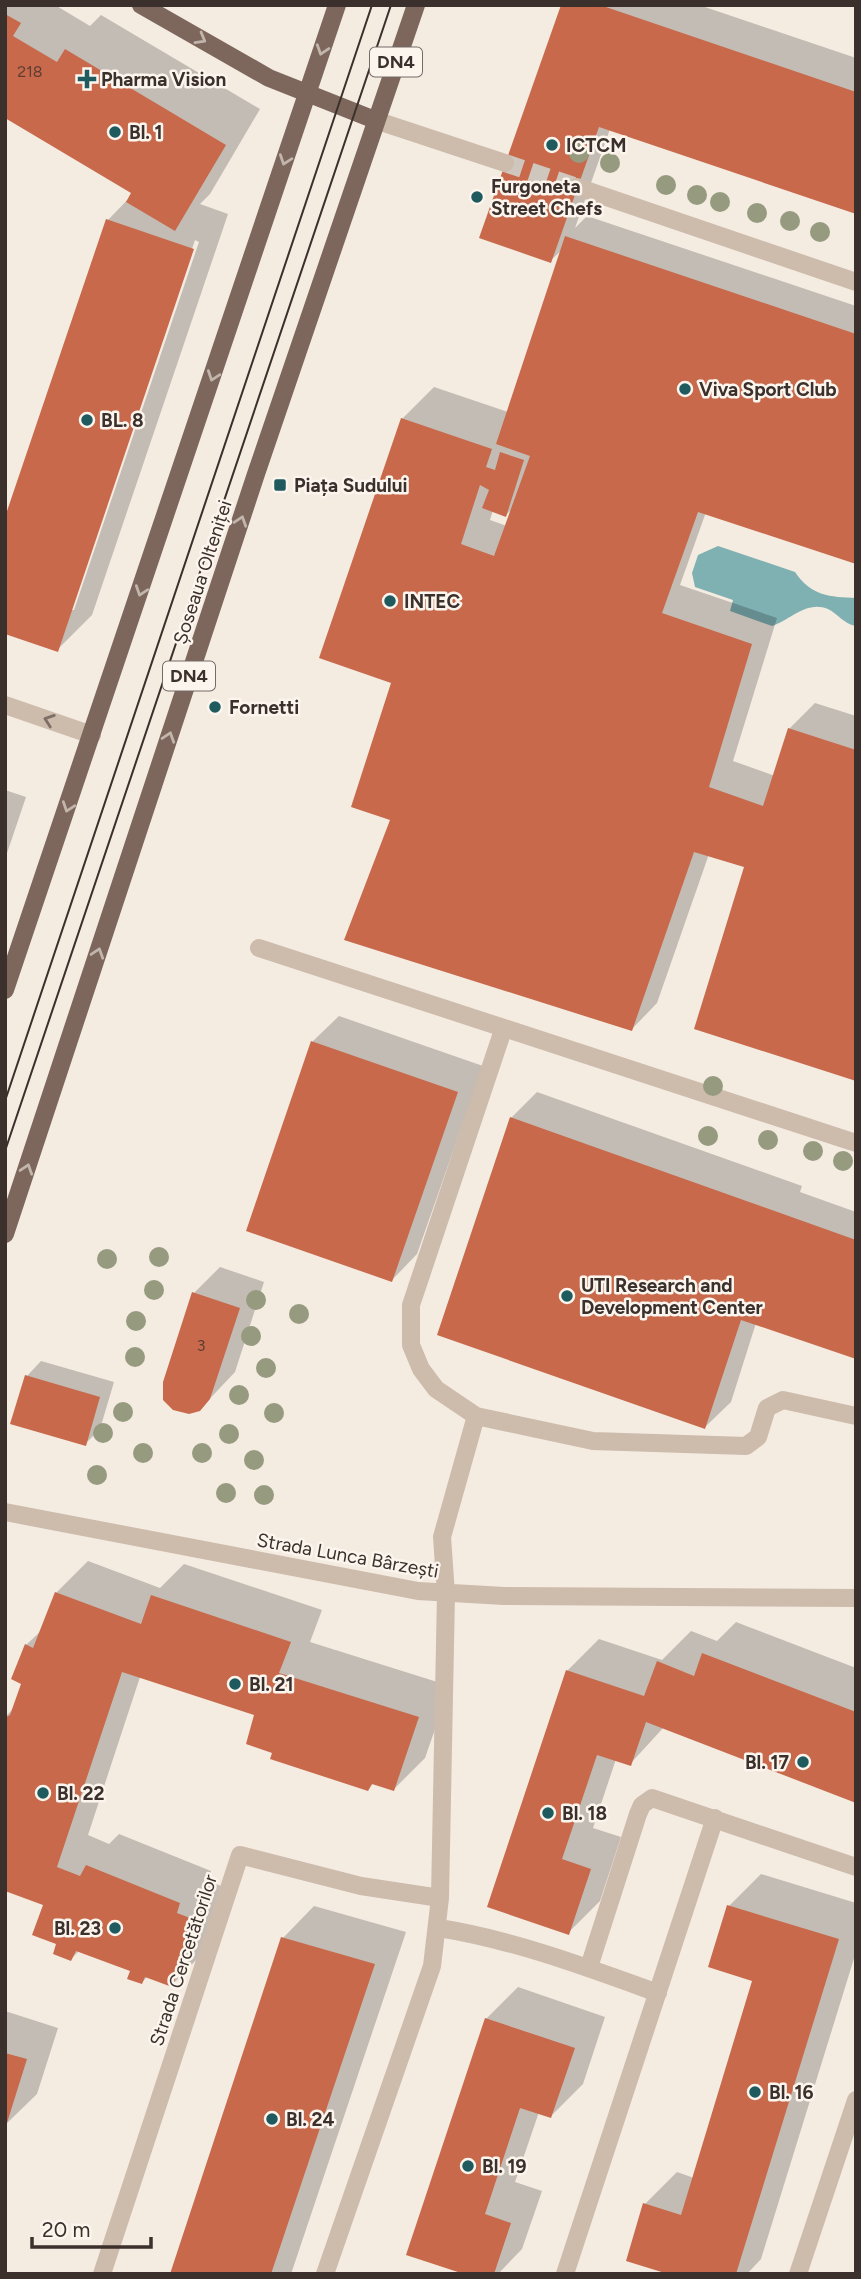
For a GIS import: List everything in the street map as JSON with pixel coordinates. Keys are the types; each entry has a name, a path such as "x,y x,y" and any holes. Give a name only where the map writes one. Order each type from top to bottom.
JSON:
{"main road":[{"path":"141,5 269,78 308,96 375,120"},
{"path":"5,990 337,5"},
{"name":"Șoseaua Olteniței","path":"5,1234 375,120 416,5"}],"street":[{"path":"375,120 505,163"},
{"path":"577,187 856,282"},
{"path":"5,705 92,735"},
{"path":"259,948 503,1030 856,1143"},
{"path":"503,1030 415,1292 409,1319 411,1345 428,1380 476,1416 593,1441 743,1446 755,1441 767,1408 779,1401 792,1400 856,1416"},
{"path":"325,2274 432,1966 439,1927 446,1594 442,1538 476,1416"},
{"name":"Strada Lunca Bârzești","path":"5,1512 418,1591 446,1594 856,1598"},
{"path":"589,1967 642,1805 655,1798 856,1867"},
{"path":"565,2274 715,1818"},
{"name":"Strada Cercetătorilor","path":"102,2274 240,1855 360,1886 440,1899"},
{"path":"439,1927 477,1934 589,1967 658,1993"},
{"path":"798,2274 856,2100"}],"water":[{"path":"718,546 795,572 814,591 856,598 856,626 820,607 806,609 772,626 730,611 733,600 695,587 692,573 698,555"}],"building":[{"path":"561,5 600,5 856,92 856,214 599,127 551,263 479,238"},
{"name":"Bl. 1","path":"5,14 21,23 13,36 57,62 65,49 226,145 175,231 126,202 131,193 5,118"},
{"name":"BL. 8","path":"106,219 194,249 58,652 5,634 5,517"},
{"path":"565,236 856,334 856,564 698,512 662,613 752,644 709,787 763,806 788,728 856,750 856,1081 694,1029 744,867 694,852 632,1031 344,940 390,820 351,807 391,683 319,658 401,418 492,449 486,467 495,470 500,452 524,460 506,517 482,508 489,490 480,485 461,544 494,556 530,456 496,444"},
{"path":"311,1041 458,1092 392,1282 246,1231"},
{"path":"510,1117 856,1240 856,1359 741,1320 705,1429 437,1335"},
{"path":"192,1292 240,1308 210,1399 200,1411 189,1414 173,1410 163,1400 163,1382"},
{"path":"25,1375 100,1397 86,1446 10,1424"},
{"path":"55,1592 141,1624 151,1595 291,1642 279,1673 419,1717 394,1791 372,1784 368,1791 270,1759 272,1753 246,1744 254,1715 122,1672 57,1867 80,1876 86,1865 180,1903 177,1913 198,1921 172,1987 145,1977 142,1984 127,1979 130,1971 76,1951 71,1961 53,1954 56,1944 32,1935 43,1905 5,1891 5,1718 10,1715 21,1684 11,1679 25,1644 33,1648"},
{"path":"702,1653 856,1712 856,1803 646,1722 631,1766 597,1755 562,1859 591,1869 569,1935 487,1907 566,1670 644,1696 657,1661 694,1676"},
{"name":"Bl. 16","path":"727,1905 839,1939 736,2274 668,2274 626,2261 643,2203 681,2215 752,1981 708,1967"},
{"name":"Bl. 24","path":"281,1937 375,1964 271,2274 170,2274"},
{"name":"Bl. 19","path":"485,2018 575,2048 551,2118 520,2108 485,2214 511,2223 494,2274 464,2274 406,2255"},
{"path":"5,2053 27,2059 6,2126 5,2126"}],"tunnel":[{"path":"505,163 577,187"}],"tram line":[{"path":"5,1101 372,5"},
{"path":"5,1151 391,5"}],"place":[{"name":"Pharma Vision","path":"87,79"},
{"name":"Bl. 1","path":"115,132"},
{"name":"ICTCM","path":"552,145"},
{"name":"Furgoneta Street Chefs","path":"477,197"},
{"name":"Viva Sport Club","path":"685,389"},
{"name":"BL. 8","path":"87,420"},
{"name":"Piața Sudului","path":"280,485"},
{"name":"INTEC","path":"390,601"},
{"name":"Fornetti","path":"215,707"},
{"name":"UTI Research and Development Center","path":"567,1296"},
{"name":"Bl. 21","path":"235,1684"},
{"name":"Bl. 17","path":"803,1762"},
{"name":"Bl. 22","path":"43,1793"},
{"name":"Bl. 18","path":"548,1813"},
{"name":"Bl. 23","path":"115,1928"},
{"name":"Bl. 16","path":"755,2092"},
{"name":"Bl. 24","path":"272,2119"},
{"name":"Bl. 19","path":"468,2166"}]}
